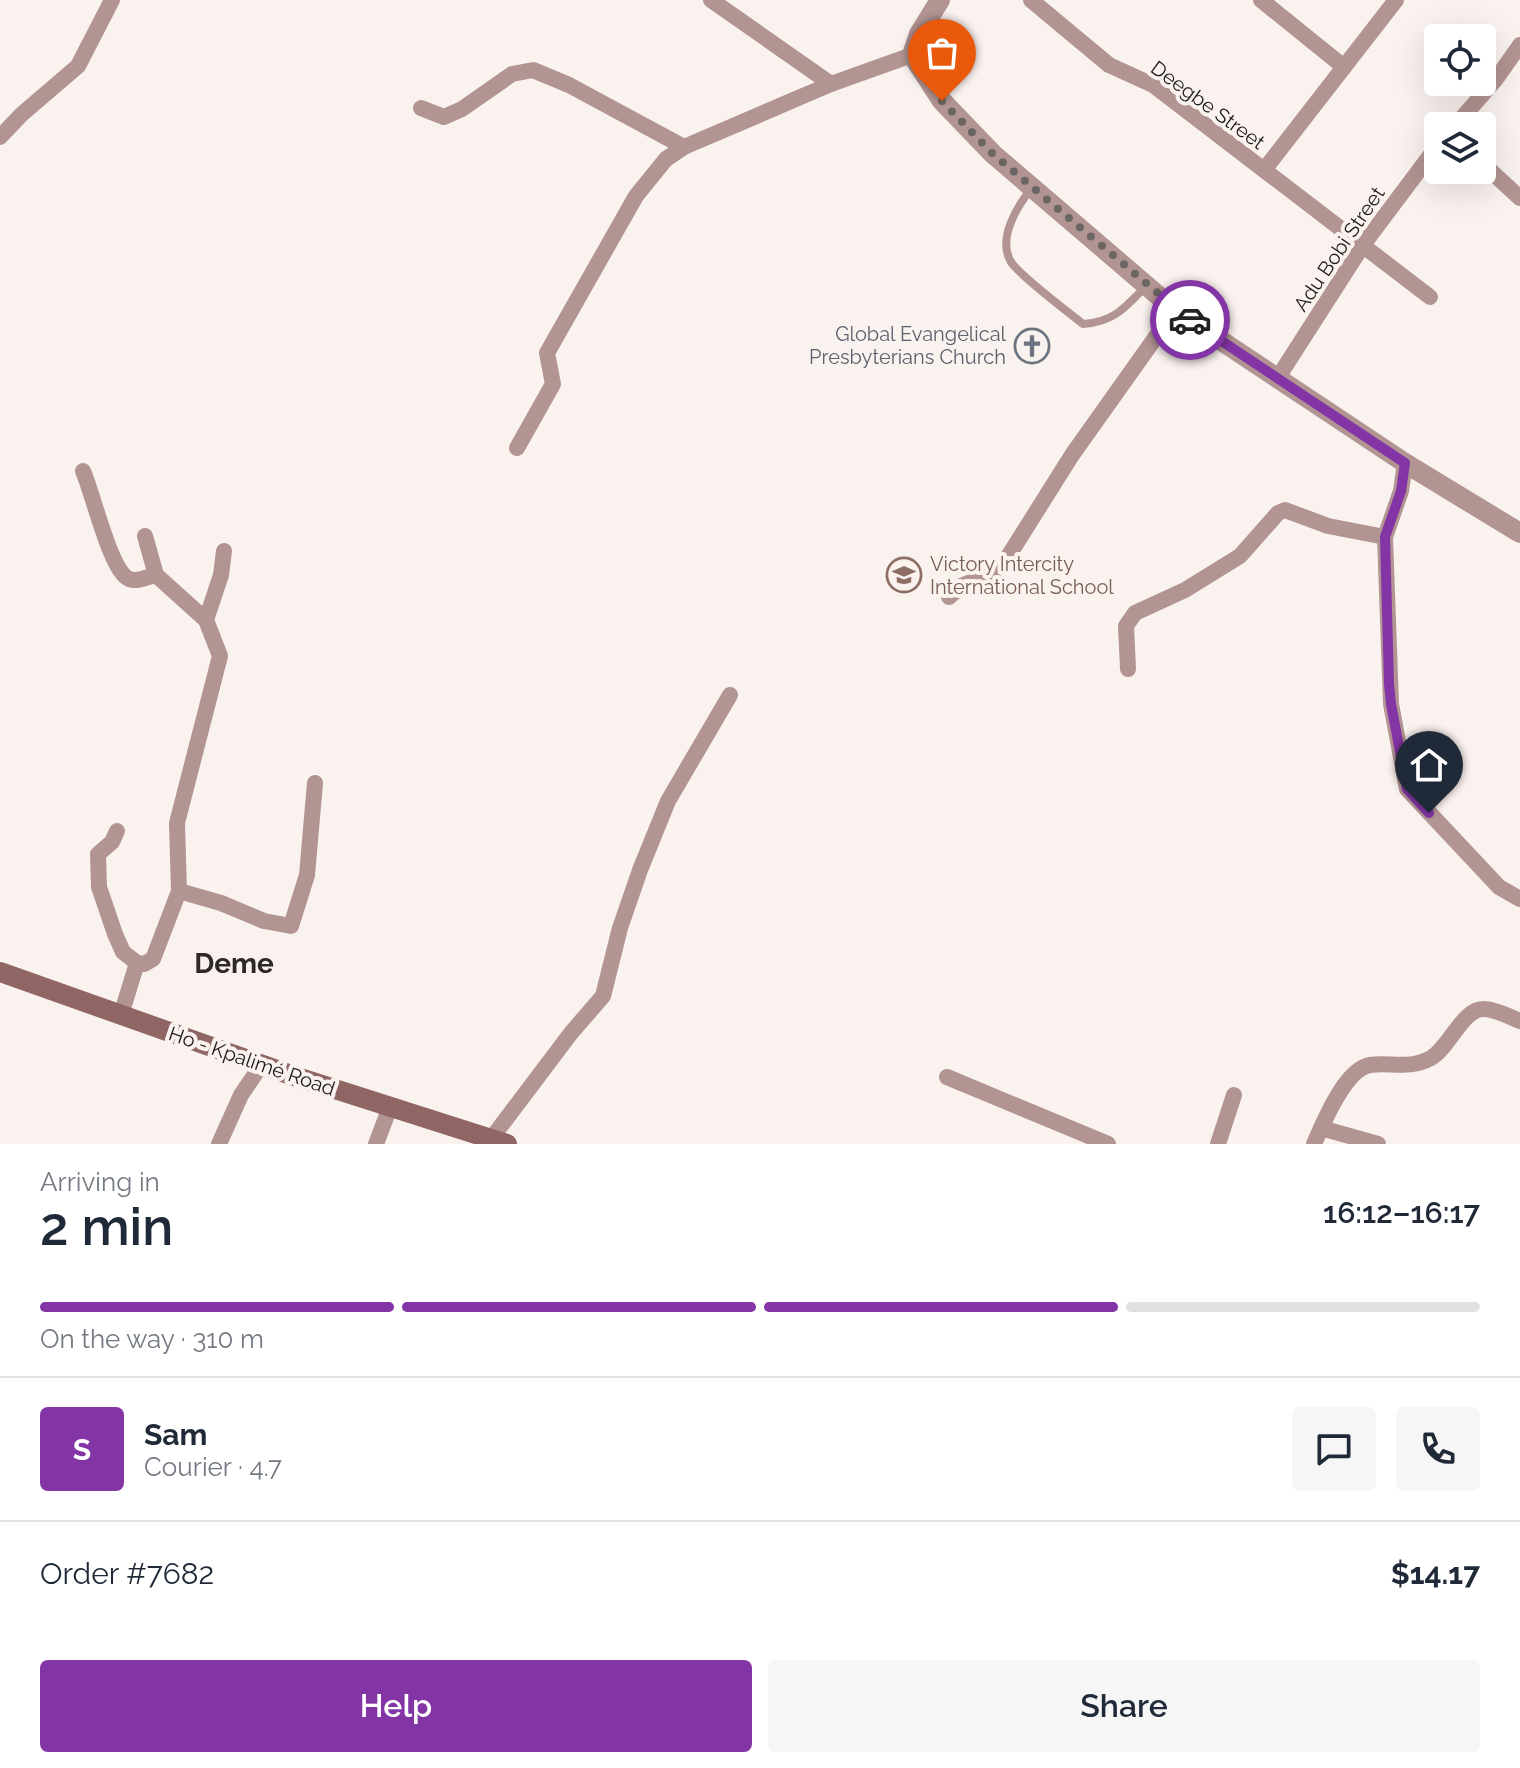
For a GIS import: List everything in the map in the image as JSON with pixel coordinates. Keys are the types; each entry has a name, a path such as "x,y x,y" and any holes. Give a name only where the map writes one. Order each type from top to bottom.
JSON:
{"main road":[{"name":"Ho - Kpalimé Road","path":"1,974 499,1142"}],"street":[{"path":"0,137 78,66 112,0"},
{"path":"711,0 831,84"},
{"path":"912,55 919,34 940,0"},
{"name":"Deegbe Street","path":"1031,0 1109,65 1153,85 1430,297"},
{"path":"1261,0 1344,67"},
{"path":"1264,170 1396,0"},
{"path":"1467,112 1520,45"},
{"path":"517,448 553,384 547,353 636,196 666,159 684,147 831,84 912,55"},
{"path":"912,55 942,101 993,154 1175,310 1405,463 1520,533"},
{"path":"421,108 444,117 462,109 512,74 533,70 569,85 684,147"},
{"name":"Adu Bobi Street","path":"1277,379 1363,245 1424,164"},
{"path":"1496,176 1520,198"},
{"path":"949,597 961,586 999,571 1072,455 1175,310"},
{"path":"1405,463 1401,491 1385,537 1391,704 1407,789 1499,887 1520,899"},
{"path":"83,471 114,557 125,577 134,581 156,575"},
{"path":"1128,669 1126,626 1135,613 1185,590 1240,556 1278,513 1285,510 1328,526 1385,537"},
{"path":"117,831 112,842 98,854 99,887 123,952 137,963 144,964 153,959 179,891 177,823 220,656 206,620 156,575 145,536"},
{"path":"206,620 221,575 224,551"},
{"path":"499,1142 571,1033 603,996 625,914 668,801 730,695"},
{"path":"179,891 221,903 264,921 291,926 307,875 315,783"},
{"path":"121,1015 137,963"},
{"path":"1378,1144 1317,1136 1347,1079 1370,1065 1392,1067 1424,1062 1440,1053 1473,1012 1484,1009 1520,1021"},
{"path":"219,1144 241,1095 262,1064"},
{"path":"947,1077 1108,1144"},
{"path":"1218,1144 1234,1095"},
{"path":"376,1144 390,1107"}],"lane":[{"path":"1032,187 1022,200 1005,239 1012,264 1083,324 1104,322 1116,315 1147,285"}],"way so far":[{"path":"942,101 993,154 1190,320"}],"place":[{"name":"Global Evangelical Presbyterians Church","path":"1032,346"},
{"name":"Victory Intercity International School","path":"904,575"}],"district":[{"name":"Deme","path":"234,963"}],"route":[{"path":"1190,320 1405,463 1401,491 1385,537 1389,684 1407,789 1429,813"}]}
